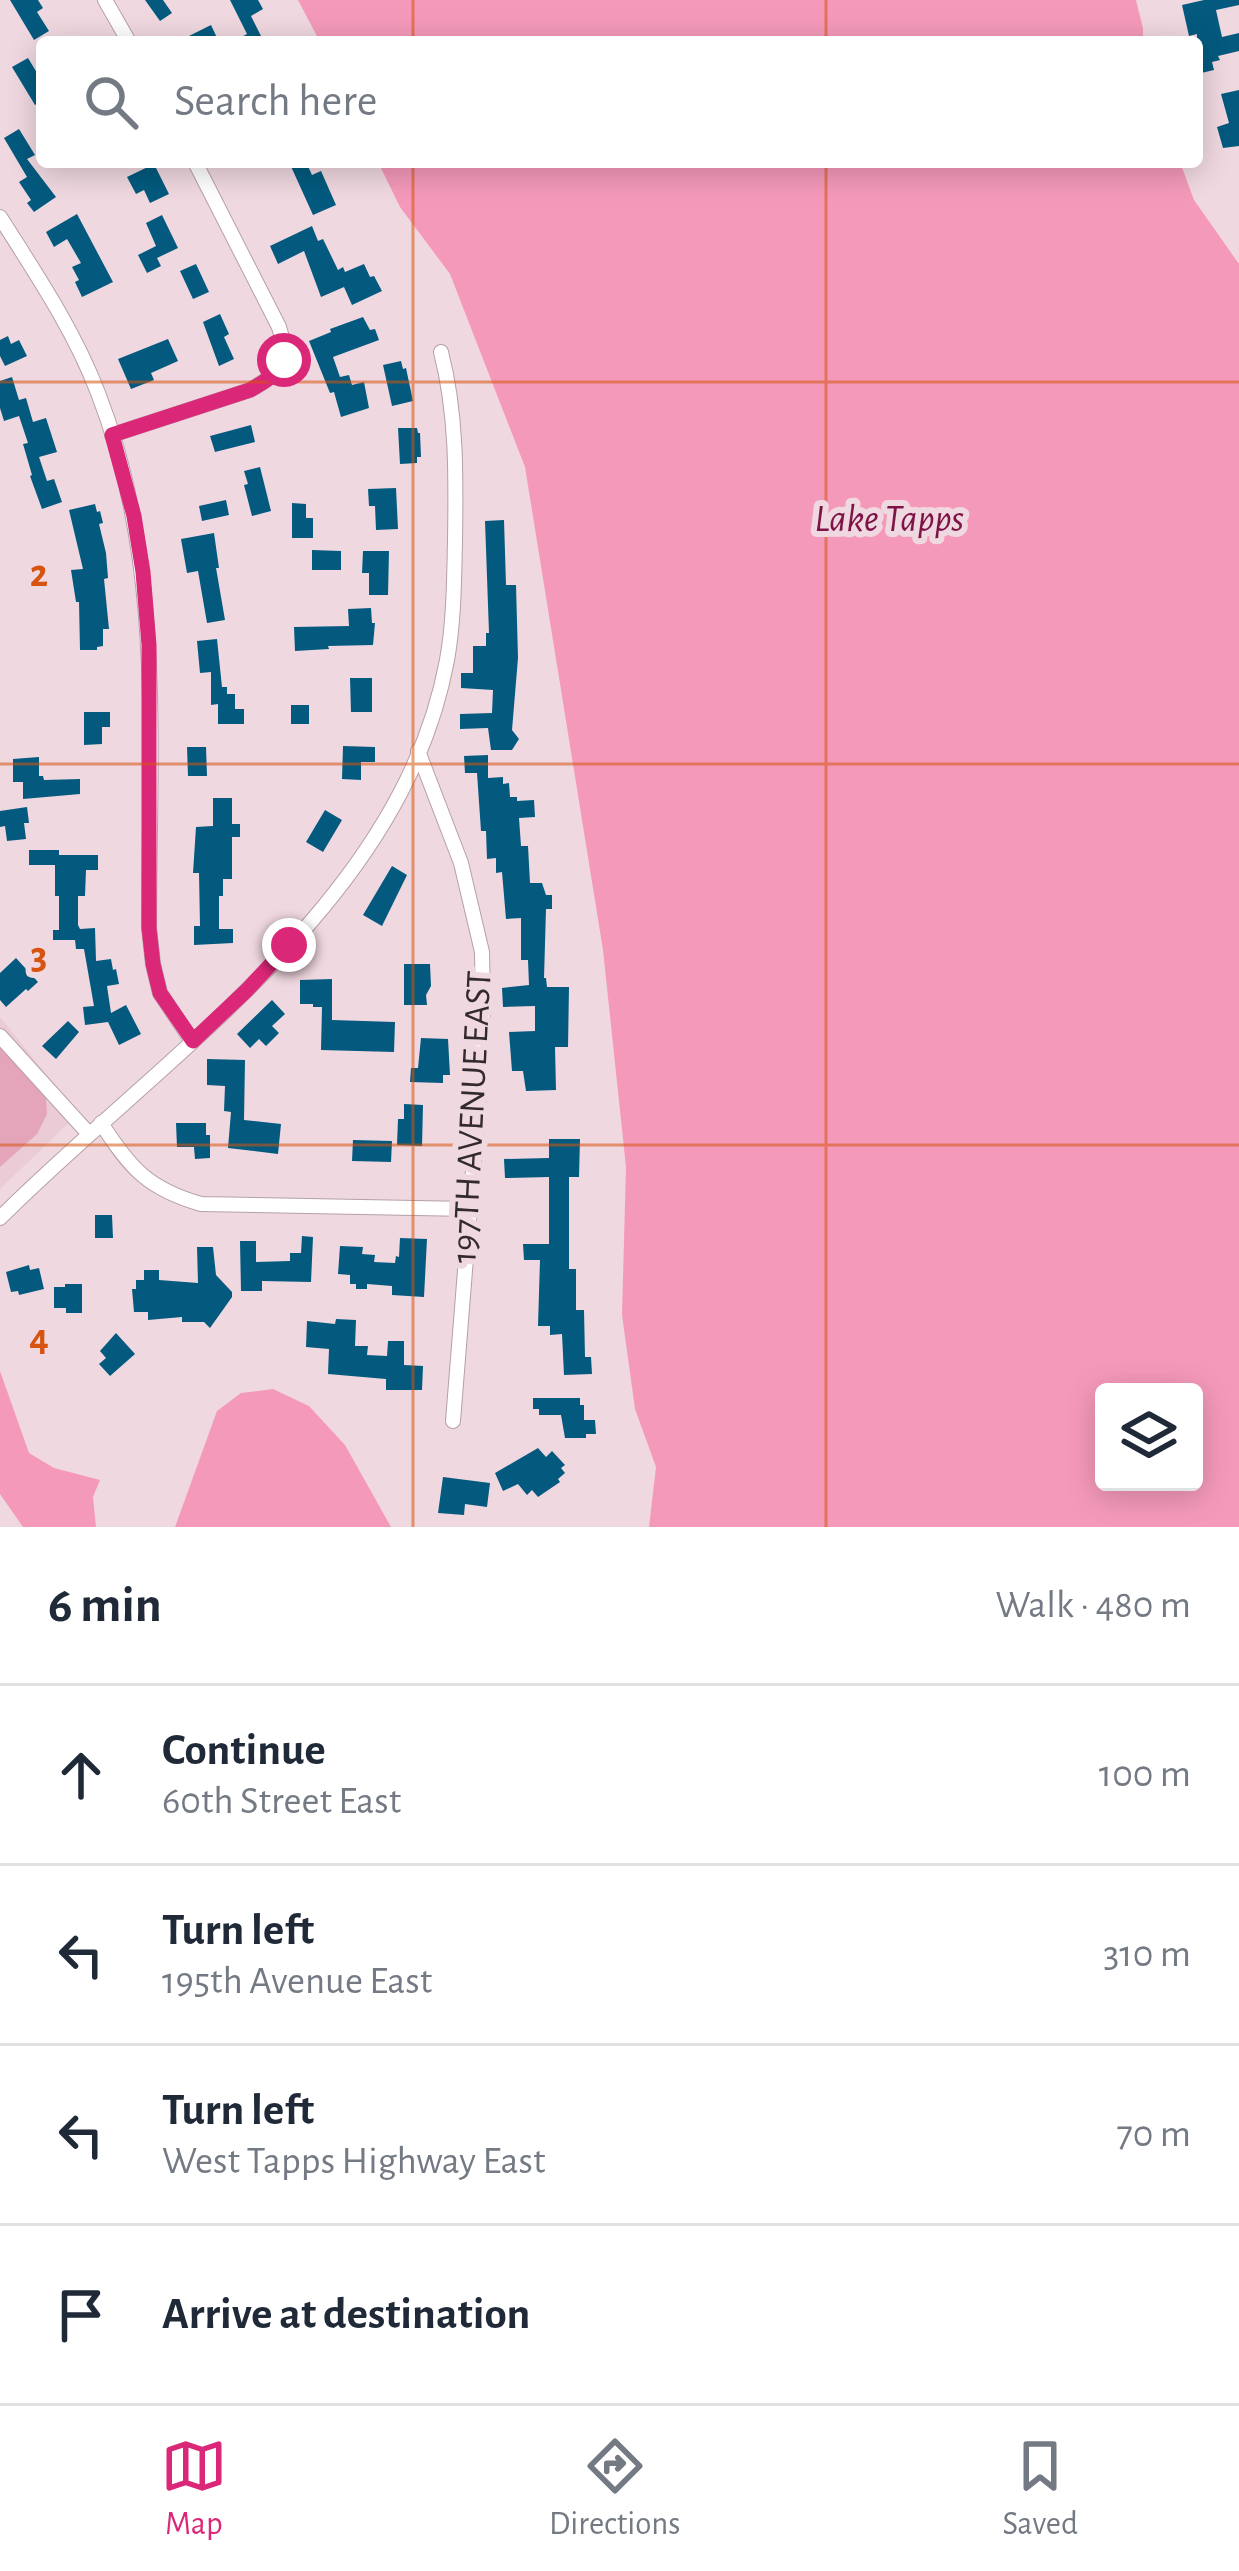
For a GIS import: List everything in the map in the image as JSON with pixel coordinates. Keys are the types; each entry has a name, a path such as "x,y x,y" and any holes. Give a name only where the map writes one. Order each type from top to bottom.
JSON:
{"street":[{"path":"105,0 126,36"},
{"path":"112,435 250,390 268,380 284,360 279,327 198,168"},
{"path":"0,217 67,327 99,396 137,535 149,645 149,928 160,993 193,1041"},
{"path":"0,1219 247,990 338,892 374,838 418,752 446,660 453,590 453,411 441,352"},
{"name":"197TH AVENUE EAST","path":"418,752 461,863 482,952 481,1050 453,1421"},
{"path":"0,1036 151,1184 165,1192 201,1204 469,1209"}],"shaded area":[{"path":"0,1017 78,1114 0,1189"},
{"path":"0,1042 16,1054 46,1097 47,1114 37,1134 0,1167"}],"water":[{"path":"298,0 1136,0 1143,28 1143,36 317,36"},
{"name":"Lake Tapps","path":"381,168 1182,168 1194,200 1239,264 1239,1527 649,1527 656,1467 635,1409 622,1315 626,1167 603,950 525,467 450,274 400,207"},
{"path":"0,1371 29,1453 54,1468 100,1480 93,1497 96,1527 23,1527 0,1494"},
{"path":"273,1389 309,1406 345,1445 391,1527 175,1527 217,1411 241,1393"}],"building":[{"path":"10,0 38,0 43,8 37,12 49,31 34,40"},
{"path":"145,0 163,0 172,13 160,21"},
{"path":"230,0 258,0 263,9 251,16 261,36 243,36 247,34"},
{"path":"1239,0 1239,5 1216,10 1222,37 1239,33 1239,51 1218,56 1220,60 1212,62 1214,70 1203,73 1203,36 1189,36 1182,5"},
{"path":"211,25 216,36 189,36"},
{"path":"28,58 36,71 35,105 12,67"},
{"path":"1239,90 1239,146 1223,148 1217,127 1229,123 1221,94"},
{"path":"19,129 35,155 27,159 56,197 34,212 19,182 27,177 4,138"},
{"path":"156,168 169,194 150,203 144,190 136,194 127,177"},
{"path":"292,168 309,168 312,175 321,171 336,205 313,215"},
{"path":"77,214 113,282 82,297 72,267 81,263 67,239 54,247 46,232"},
{"path":"162,215 178,248 157,258 161,266 147,273 138,255 156,246 146,223"},
{"path":"312,226 338,270 364,264 382,291 352,305 344,287 321,297 304,251 278,264 270,246"},
{"path":"196,264 209,292 193,299 180,271"},
{"path":"220,314 234,359 219,366 203,322"},
{"path":"363,317 379,340 333,357 340,377 349,375 352,385 364,382 369,408 341,417 309,341"},
{"path":"8,336 11,344 19,340 27,356 5,366 0,340"},
{"path":"168,339 178,361 151,373 154,380 131,389 118,359"},
{"path":"401,361 413,401 392,406 383,365"},
{"path":"12,377 19,400 26,398 33,422 46,418 57,452 39,457 47,481 54,479 62,502 42,509 30,476 23,444 28,443 19,416 4,421 0,408 0,381"},
{"path":"251,425 255,442 215,452 210,436"},
{"path":"398,428 417,428 420,433 417,463 400,464"},
{"path":"260,467 271,511 252,516 244,471"},
{"path":"396,488 398,529 376,530 375,506 369,506 368,489"},
{"path":"226,500 229,515 202,521 199,506"},
{"path":"292,503 306,504 306,518 313,518 313,538 292,538"},
{"path":"95,504 103,523 99,524 106,553 109,629 103,629 103,646 80,650 79,602 71,570 83,569 69,510"},
{"path":"504,520 506,585 516,585 518,658 512,730 519,739 512,750 491,750 488,728 460,729 460,714 492,713 493,690 461,688 461,673 473,673 473,646 486,646 489,633 485,521"},
{"path":"214,533 225,620 207,623 198,571 187,573 181,539"},
{"path":"312,550 341,551 341,570 312,570"},
{"path":"363,551 389,551 388,595 369,595 369,573 362,573"},
{"path":"371,608 373,645 295,651 294,627 349,626 348,609"},
{"path":"217,639 222,687 227,687 227,694 235,694 235,709 244,709 244,724 218,724 218,704 211,705 211,672 200,673 197,641"},
{"path":"350,678 372,678 372,712 351,712"},
{"path":"291,705 309,705 309,724 291,724"},
{"path":"84,712 110,712 110,727 102,727 102,744 84,745"},
{"path":"343,746 375,747 375,762 361,762 361,780 342,779"},
{"path":"187,747 206,747 207,776 188,776"},
{"path":"488,755 488,778 503,777 503,784 509,783 510,797 517,801 534,800 535,817 519,818 521,846 528,846 530,883 542,883 546,895 552,895 552,909 546,909 544,978 547,987 569,987 568,1047 555,1047 556,1090 526,1091 523,1071 512,1071 509,1032 535,1031 535,1006 503,1007 502,988 529,985 528,960 521,960 521,918 506,919 502,872 496,873 496,858 487,859 477,773 465,773 464,756"},
{"path":"39,757 39,776 44,780 80,779 80,794 23,799 23,782 13,782 13,759"},
{"path":"213,798 232,798 232,824 240,824 240,837 232,837 232,879 223,879 223,896 219,896 219,929 233,929 233,943 194,945 194,926 200,926 199,873 193,873 196,827 213,826"},
{"path":"27,807 26,839 7,841 5,826 0,827 0,811"},
{"path":"325,810 342,820 323,852 306,842"},
{"path":"29,850 98,855 98,870 86,870 85,896 78,896 78,925 95,928 96,961 111,959 116,969 119,984 107,986 111,1013 126,1005 141,1034 119,1045 108,1022 85,1025 83,1007 94,1006 84,949 76,949 75,940 53,940 53,930 59,930 55,865 29,865"},
{"path":"392,866 407,875 382,926 363,915"},
{"path":"16,958 38,982 6,1007 0,1000 0,973"},
{"path":"404,964 430,964 427,1005 404,1005"},
{"path":"332,979 332,1020 395,1022 394,1052 321,1050 322,1007 300,1004 300,980"},
{"path":"272,1000 285,1014 272,1026 279,1033 266,1046 259,1039 250,1048 237,1034"},
{"path":"68,1021 79,1032 56,1059 42,1046"},
{"path":"421,1038 448,1039 450,1075 443,1075 443,1083 410,1082 411,1068 418,1068"},
{"path":"207,1059 245,1060 244,1120 281,1124 278,1154 228,1148 231,1112 224,1111 225,1086 207,1085"},
{"path":"404,1104 423,1105 422,1146 397,1145"},
{"path":"176,1123 206,1123 210,1158 195,1159 194,1147 177,1147"},
{"path":"549,1139 580,1139 579,1177 569,1177 569,1269 576,1269 576,1310 584,1310 585,1357 591,1357 592,1374 564,1375 562,1334 550,1335 550,1326 538,1326 540,1260 524,1260 523,1244 549,1244 549,1177 505,1178 504,1159 549,1158"},
{"path":"353,1140 392,1141 391,1162 352,1161"},
{"path":"95,1215 112,1215 113,1238 95,1238"},
{"path":"302,1236 313,1237 311,1282 262,1281 262,1291 241,1291 240,1241 256,1241 256,1262 290,1261 290,1253 301,1253"},
{"path":"400,1238 427,1239 424,1297 392,1295 392,1286 367,1284 367,1289 356,1289 350,1275 338,1274 340,1246 363,1247 362,1254 375,1255 374,1262 395,1263"},
{"path":"197,1247 213,1247 216,1275 232,1292 210,1328 204,1322 182,1322 182,1317 148,1320 148,1312 134,1312 132,1289 136,1289 136,1280 144,1280 144,1270 159,1270 159,1280 198,1283"},
{"path":"29,1265 30,1270 39,1268 44,1289 19,1295 11,1292 6,1272"},
{"path":"82,1284 82,1313 54,1308 54,1287"},
{"path":"336,1319 356,1320 355,1346 368,1346 367,1355 387,1356 388,1341 404,1341 404,1365 423,1366 422,1390 386,1390 386,1379 328,1374 329,1349 306,1347 307,1321 335,1324"},
{"path":"116,1333 135,1354 110,1376 99,1364 106,1358 100,1351"},
{"path":"533,1398 580,1398 584,1420 595,1420 596,1434 565,1438 561,1415 539,1415 539,1409 533,1409"},
{"path":"538,1448 546,1457 552,1451 565,1465 560,1482 538,1497 532,1490 527,1495 518,1484 503,1491 495,1473"},
{"path":"443,1477 490,1483 487,1507 465,1504 464,1515 438,1513"}],"route":[{"path":"284,360 268,380 250,390 112,435 143,572 150,660 149,928 160,993 193,1041 289,945"}]}
